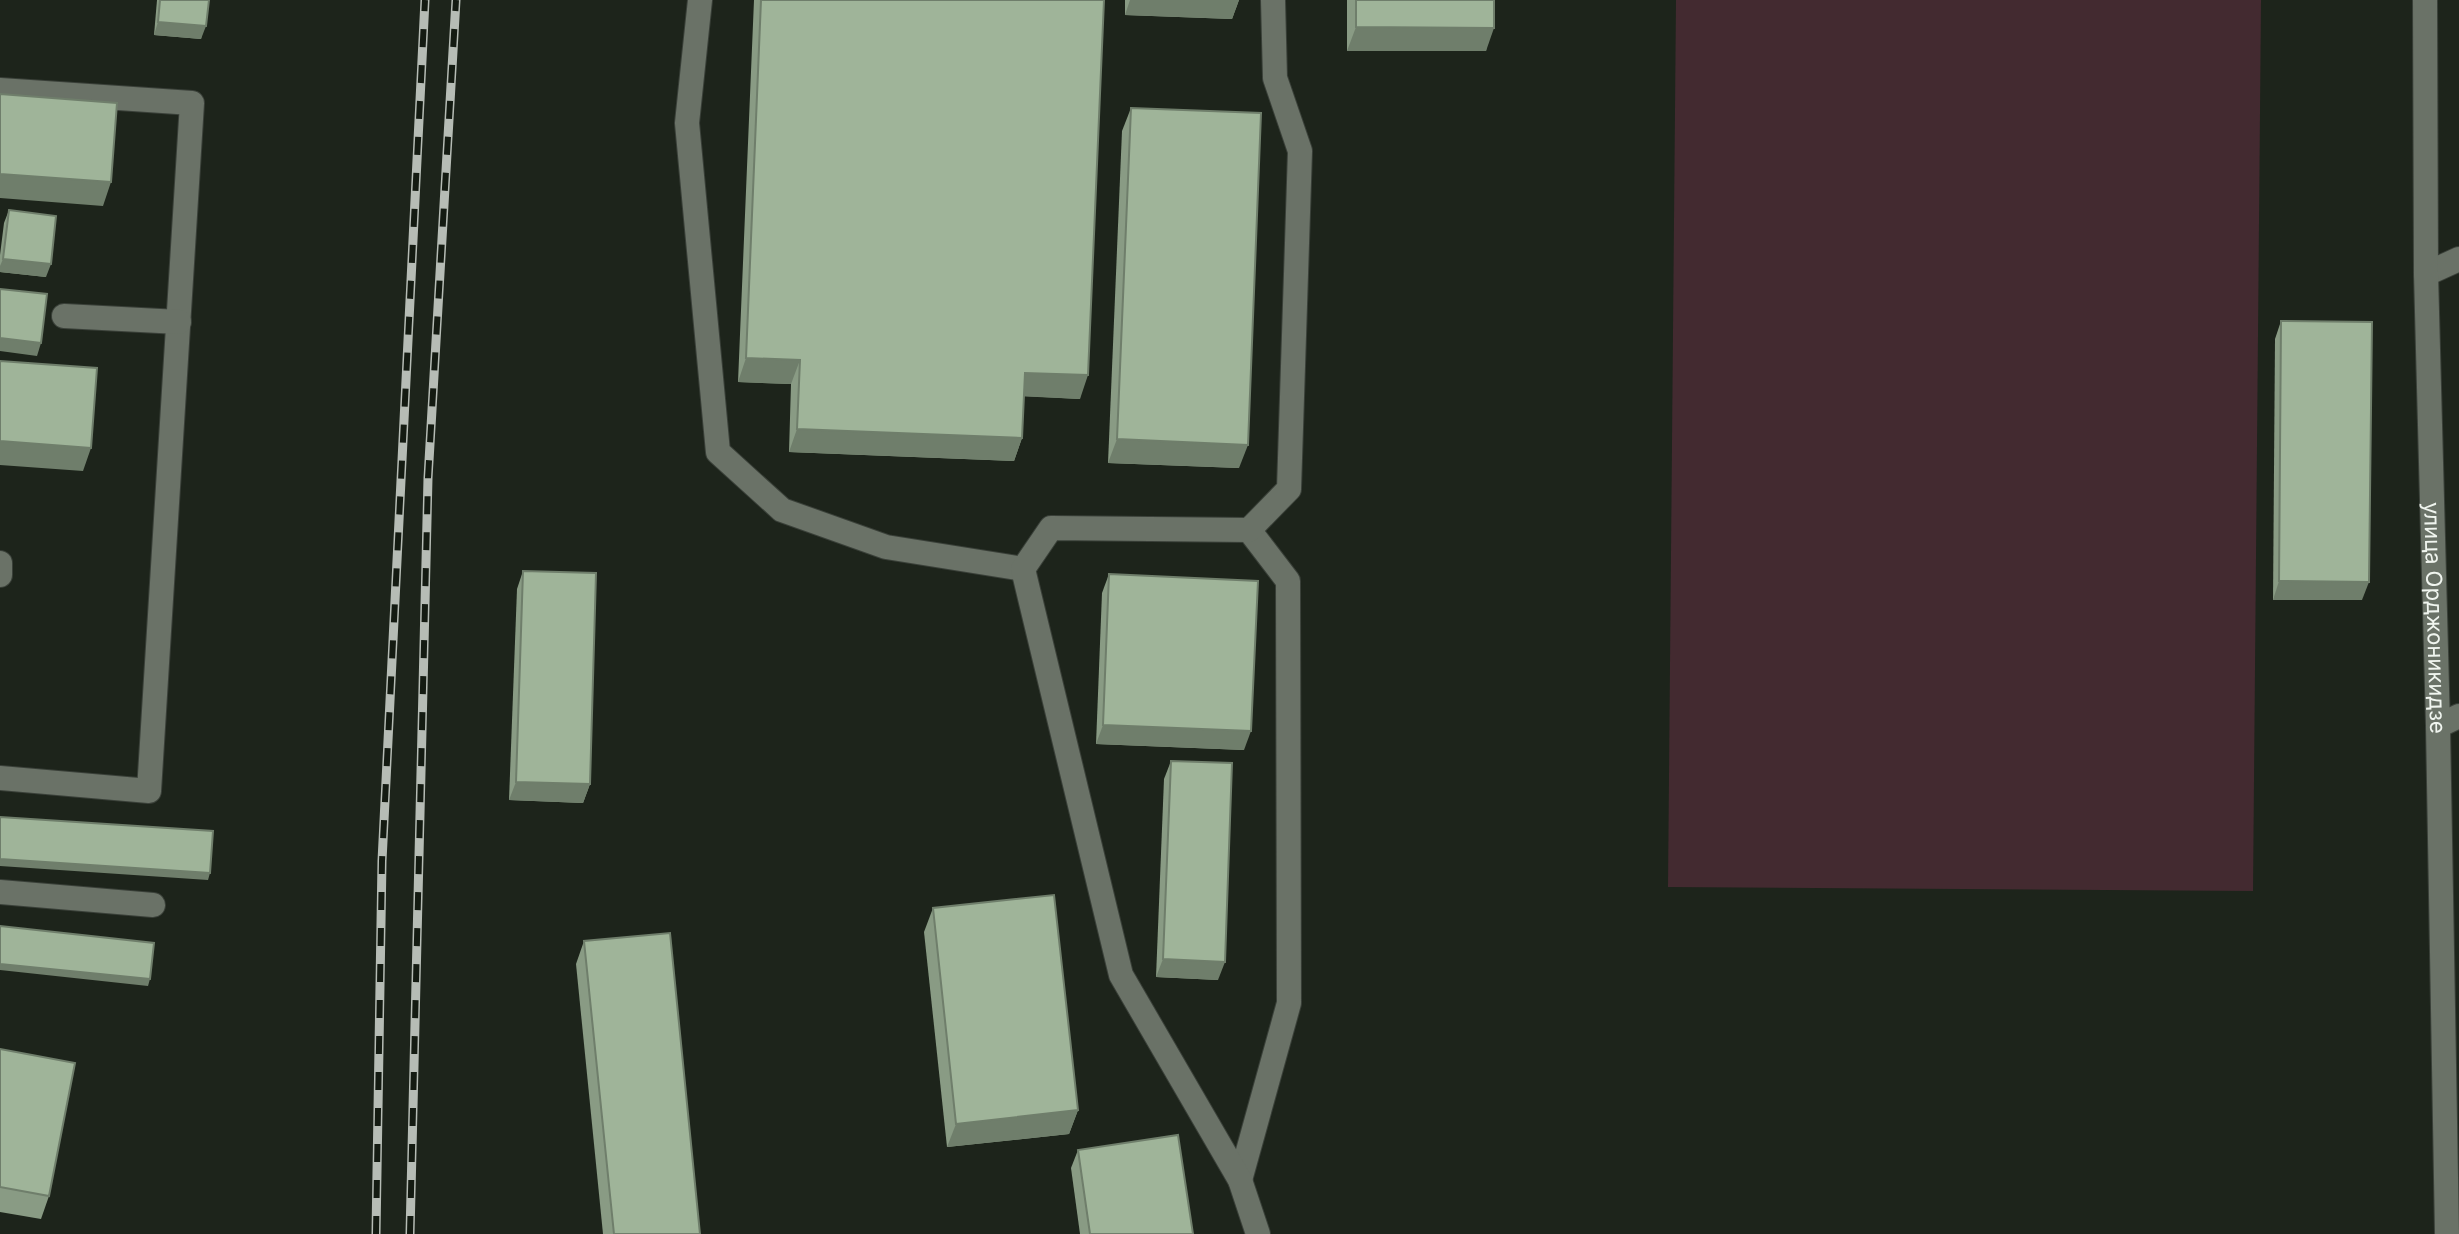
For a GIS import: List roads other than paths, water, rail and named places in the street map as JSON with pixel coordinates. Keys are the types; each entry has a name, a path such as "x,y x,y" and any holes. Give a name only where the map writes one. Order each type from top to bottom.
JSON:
{"street":[{"path":"700,0 687,123 718,452 782,510 886,547 1023,569"},
{"path":"1258,1234 1240,1180 1121,975 1023,569 1051,528 1249,530 1289,489 1300,151 1275,78 1273,0"},
{"name":"улица Орджоникидзе","path":"2425,0 2426,274 2449,721 2453,1141 2447,1234"},
{"path":"0,90 192,103 149,791 0,778"},
{"path":"2426,274 2459,259"},
{"path":"64,316 179,322"},
{"path":"1240,1180 1289,1003 1288,581 1249,530"},
{"path":"0,563 0,575"},
{"path":"0,892 153,905"}],"railway":[{"path":"376,1234 382,861 425,0"},
{"path":"410,1234 428,478 456,0"}]}
